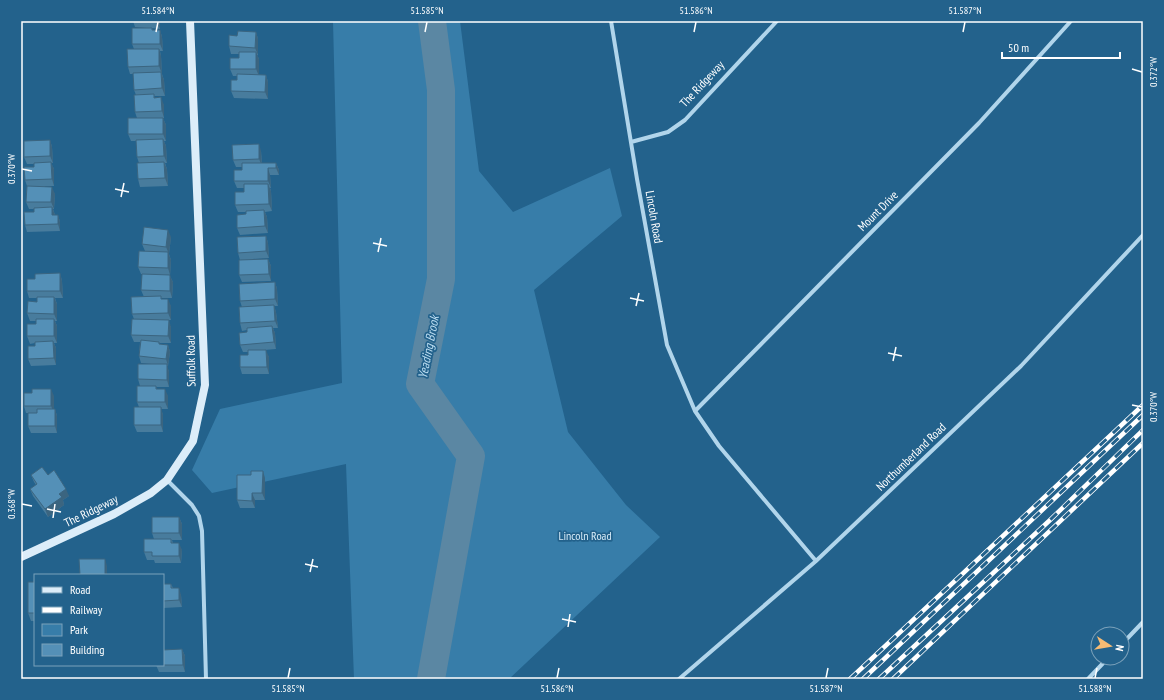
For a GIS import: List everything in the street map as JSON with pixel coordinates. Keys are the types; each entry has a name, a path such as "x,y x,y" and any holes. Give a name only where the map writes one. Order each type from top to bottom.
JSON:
{"street":[{"name":"Suffolk Road","path":"167,480 193,441 205,385 190,21"},
{"name":"Lincoln Road","path":"611,21 637,179 667,345 695,411 719,446 816,561"},
{"name":"The Ridgeway","path":"631,142 668,132 685,120 778,21"},
{"name":"Mount Drive","path":"695,411 979,123 1071,21"},
{"name":"Northumberland Road","path":"679,679 816,561 1021,366 1143,235"},
{"name":"The Ridgeway","path":"21,557 114,514 151,493 167,480"},
{"path":"167,480 192,505 199,516 202,531 206,679"},
{"path":"1130,636 1143,622"},
{"path":"1088,679 1100,666"}],"green space":[{"path":"333,21 460,21 479,171 513,212 610,168 622,216 534,290 568,432 626,505 660,537 509,679 354,679 346,464 212,493 192,470 220,409 342,383"}],"building":[{"path":"132,28 152,28 152,30 160,30 160,44 132,44"},
{"path":"238,31 256,32 255,48 229,46 229,35 237,36"},
{"path":"127,49 159,49 159,66 128,67"},
{"path":"239,52 256,52 256,69 230,69 230,58 239,58"},
{"path":"161,72 162,88 134,90 133,73"},
{"path":"237,74 266,75 265,92 231,91 231,80 237,80"},
{"path":"154,94 154,98 161,97 162,111 135,112 134,95"},
{"path":"128,118 163,118 163,134 128,134"},
{"path":"163,139 164,156 137,157 136,140"},
{"path":"50,140 50,156 24,157 24,141"},
{"path":"259,144 259,159 233,160 232,145"},
{"path":"51,162 52,179 25,180 24,167 34,167 34,163"},
{"path":"164,162 165,178 138,179 137,163"},
{"path":"242,163 276,163 276,168 268,168 268,181 234,181 234,170 242,170"},
{"path":"244,184 268,184 269,204 235,205 235,192 244,192"},
{"path":"27,186 52,187 51,202 26,202"},
{"path":"52,207 52,215 58,215 58,224 25,225 24,212 34,212 34,208"},
{"path":"264,210 265,226 237,228 237,215 246,214 246,211"},
{"path":"144,227 168,230 166,247 142,244"},
{"path":"266,236 266,251 238,253 237,237"},
{"path":"139,251 168,252 168,268 138,267"},
{"path":"268,259 269,274 239,275 239,260"},
{"path":"60,273 60,291 27,291 27,279 35,279 35,274"},
{"path":"142,274 170,275 170,291 141,290"},
{"path":"275,282 275,299 240,301 239,284"},
{"path":"161,296 161,299 168,299 168,313 132,314 131,297"},
{"path":"37,297 54,297 54,314 27,313 28,301 37,302"},
{"path":"274,305 275,321 240,323 239,307"},
{"path":"36,319 54,319 54,336 27,336 27,324 36,324"},
{"path":"132,319 169,320 168,336 131,335"},
{"path":"272,326 274,342 240,345 239,333 247,332 247,328"},
{"path":"141,340 159,342 159,344 168,345 166,359 139,356"},
{"path":"53,341 54,358 28,359 28,346 35,346 35,342"},
{"path":"248,350 266,350 267,367 240,367 240,355 248,355"},
{"path":"138,364 167,364 167,380 138,379"},
{"path":"137,386 156,386 156,389 165,389 165,402 137,402"},
{"path":"32,389 51,389 51,406 24,406 24,393 32,393"},
{"path":"134,407 161,407 161,425 134,425"},
{"path":"37,409 55,409 55,426 28,426 28,413 37,413"},
{"path":"42,467 48,475 54,470 66,489 59,494 62,497 45,509 30,489 37,484 31,475"},
{"path":"251,471 263,471 262,493 252,493 252,501 237,500 237,475 251,475"},
{"path":"152,517 179,517 179,533 152,533"},
{"path":"144,539 171,539 171,543 179,543 179,556 152,556 152,552 144,552"},
{"path":"79,559 105,559 105,574 80,574"},
{"path":"28,582 34,582 34,613 28,613"},
{"path":"164,584 171,584 171,588 179,588 179,600 164,601"},
{"path":"182,649 183,665 164,665 164,650"}],"waterway":[{"name":"Yeading Brook","path":"431,679 471,456 420,384 441,279 441,90 432,21"}],"railway":[{"path":"850,679 1143,405"},
{"path":"863,679 1143,415"},
{"path":"879,679 1049,521 1143,430"},
{"path":"893,679 1143,443"}]}
